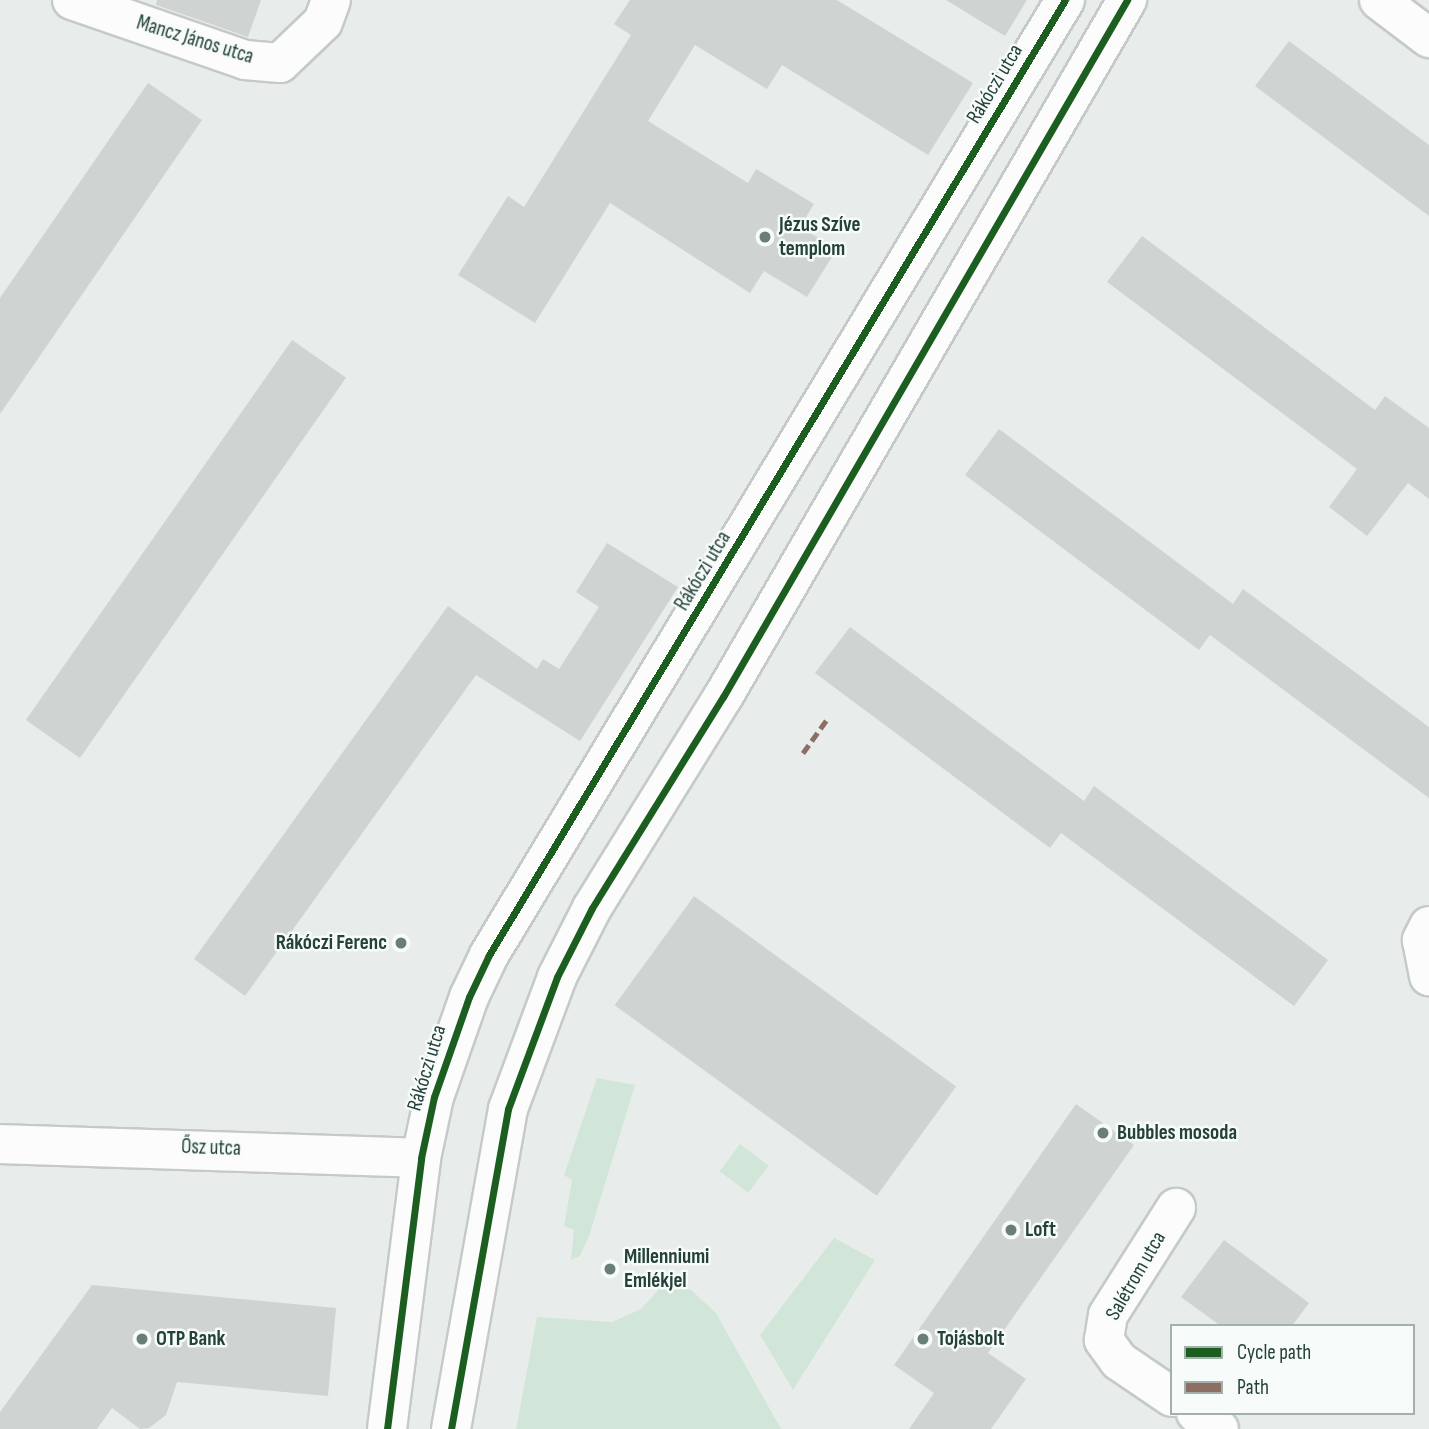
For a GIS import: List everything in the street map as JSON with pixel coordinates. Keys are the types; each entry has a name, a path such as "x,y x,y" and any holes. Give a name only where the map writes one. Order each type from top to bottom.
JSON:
{"street":[{"name":"Mancz János utca","path":"72,0 245,60 280,63 323,22 331,0"},
{"name":"Rákóczi utca","path":"387,1429 421,1158 450,1045 489,955 1066,0"},
{"path":"450,1429 508,1109 557,976 592,908 723,698 1127,0"},
{"path":"1379,0 1429,38"},
{"path":"1429,926 1422,940 1429,976"},
{"name":"Ősz utca","path":"0,1144 421,1158"},
{"name":"Salétrom utca","path":"1170,1396 1119,1361 1104,1340 1108,1315 1176,1209"},
{"path":"1199,1415 1219,1429"}],"green space":[{"path":"597,1078 635,1085 589,1236 580,1256 571,1260 574,1230 564,1226 572,1180 564,1175"},
{"path":"740,1144 769,1166 748,1193 720,1171"},
{"path":"834,1238 875,1260 793,1390 760,1335"},
{"path":"660,1288 690,1289 716,1313 781,1429 516,1429 537,1317 612,1322 641,1309"}],"building":[{"path":"157,0 261,0 248,37 156,5"},
{"path":"630,0 837,0 973,83 928,155 782,65 767,89 695,45 648,121 748,183 756,169 814,204 800,227 837,249 807,297 764,271 750,293 610,203 535,323 458,275 508,196 524,207 631,35 614,24"},
{"path":"946,0 1027,0 1005,36"},
{"path":"1289,41 1429,145 1429,216 1255,86"},
{"path":"148,83 202,120 0,414 0,298"},
{"path":"1142,236 1375,410 1385,396 1429,428 1429,499 1408,483 1367,536 1329,507 1357,469 1107,282"},
{"path":"292,340 346,378 80,758 26,720"},
{"path":"999,429 1233,604 1243,589 1429,727 1429,798 1210,635 1199,650 965,475"},
{"path":"607,543 678,587 580,741 476,675 245,996 194,959 448,606 537,669 543,659 559,669 599,607 576,592"},
{"path":"850,627 1084,801 1094,786 1328,960 1294,1006 1061,833 1050,848 815,673"},
{"path":"694,896 956,1086 877,1196 615,1005"},
{"path":"1076,1104 1134,1145 988,1353 1026,1379 991,1429 909,1429 934,1393 894,1365"},
{"path":"1224,1240 1309,1303 1293,1324 1218,1324 1181,1297"},
{"path":"92,1285 336,1308 328,1396 177,1382 166,1415 149,1428 140,1429 112,1408 97,1429 0,1429 0,1412"}],"marked path":[{"path":"803,753 828,718"}],"cycle path":[{"path":"387,1429 421,1158 434,1097 469,997 489,955 1065,0"},
{"path":"451,1429 508,1109 557,977 592,908 723,697 1127,0"}],"place":[{"name":"Jézus Szíve templom","path":"765,237"},
{"name":"Rákóczi Ferenc","path":"401,943"},
{"name":"Bubbles mosoda","path":"1103,1133"},
{"name":"Loft","path":"1011,1230"},
{"name":"Millenniumi Emlékjel","path":"610,1269"},
{"name":"OTP Bank","path":"142,1339"},
{"name":"Tojásbolt","path":"923,1339"}]}
